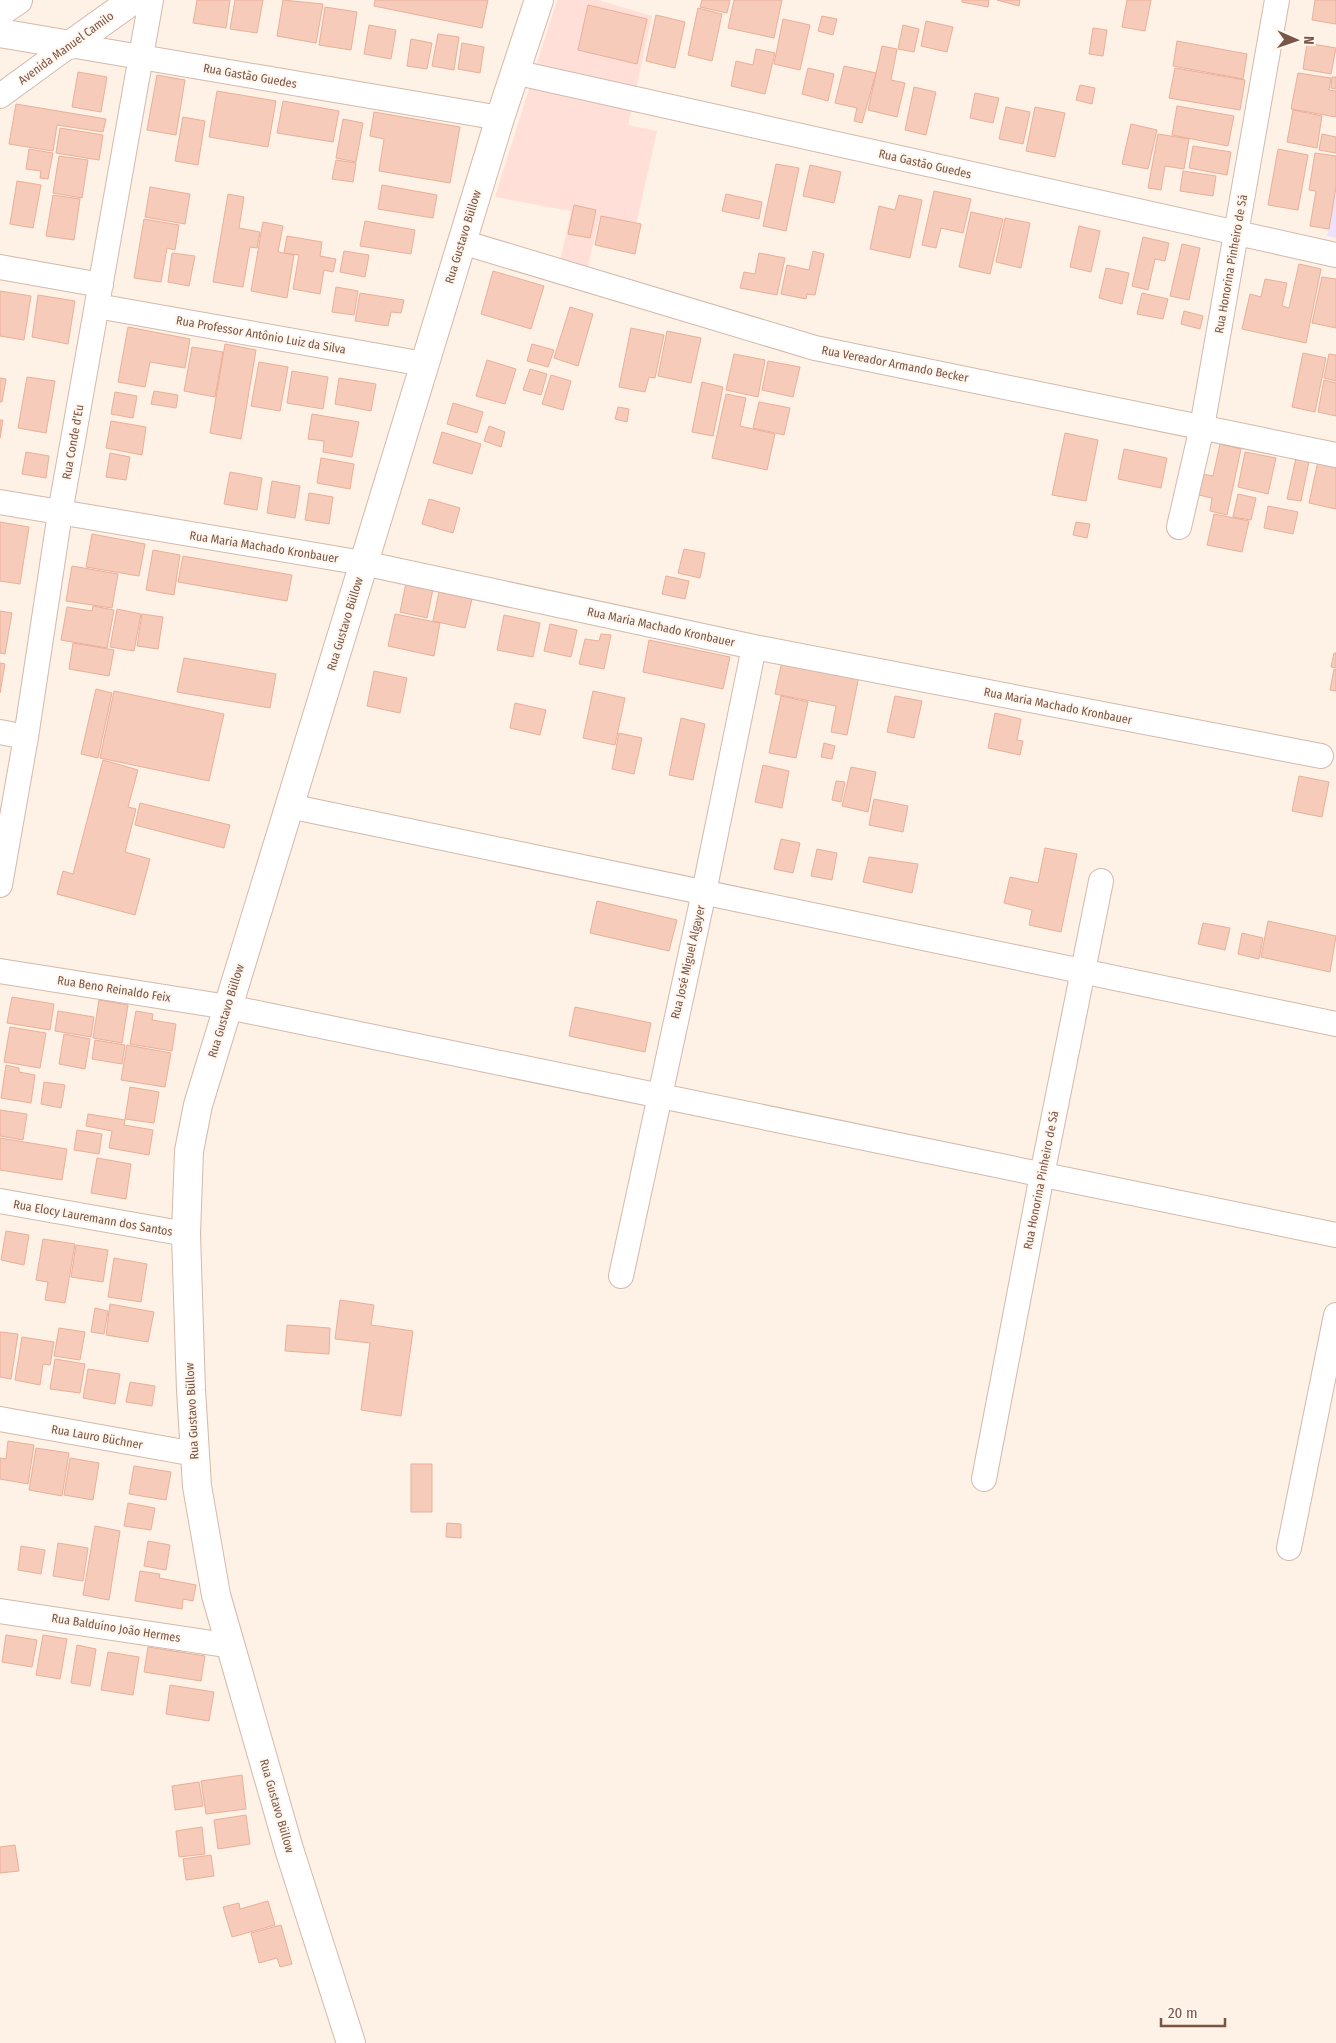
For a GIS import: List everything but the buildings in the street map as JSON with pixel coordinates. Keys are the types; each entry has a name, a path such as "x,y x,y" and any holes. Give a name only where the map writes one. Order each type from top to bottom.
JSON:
{"main road":[{"path":"0,12 18,0"},
{"name":"Avenida Manuel Camilo","path":"70,45 133,0"},
{"name":"Rua Gustavo Büllow","path":"351,2043 290,1849 216,1595 197,1486 195,1454 186,1234 189,1152 198,1105 514,72 539,0"},
{"name":"Rua Gastão Guedes","path":"0,33 70,45"}],"street":[{"name":"Rua Conde d'Eu","path":"0,885 26,737 60,513 151,0"},
{"name":"Rua Honorina Pinheiro de Sá","path":"1179,527 1202,427 1277,0"},
{"name":"Rua Gastão Guedes","path":"70,45 500,118"},
{"name":"Avenida Manuel Camilo","path":"0,96 70,45"},
{"name":"Rua Gastão Guedes","path":"514,72 1336,255"},
{"name":"Rua Vereador Armando Becker","path":"462,242 815,348 1336,455"},
{"name":"Rua Professor Antônio Luiz da Silva","path":"0,267 99,296 424,364"},
{"name":"Rua Maria Machado Kronbauer","path":"0,502 364,563 754,646 1321,756"},
{"name":"Rua José Miguel Algayer","path":"621,1276 704,892 754,646"},
{"path":"0,732 26,737"},
{"path":"290,806 1336,1024"},
{"name":"Rua Honorina Pinheiro de Sá","path":"984,1479 1042,1175 1102,881"},
{"name":"Rua Beno Reinaldo Feix","path":"0,972 228,1007 1336,1236"},
{"name":"Rua Elocy Lauremann dos Santos","path":"0,1201 186,1234"},
{"path":"1289,1548 1336,1315"},
{"name":"Rua Lauro Büchner","path":"0,1419 195,1454"},
{"name":"Rua Balduíno João Hermes","path":"0,1611 232,1646"}],"shaded area":[{"path":"557,0 598,0 652,16 628,125 657,131 636,225 599,217 586,275 559,266 571,211 495,197"},
{"path":"1336,192 1336,238 1327,236"}]}
